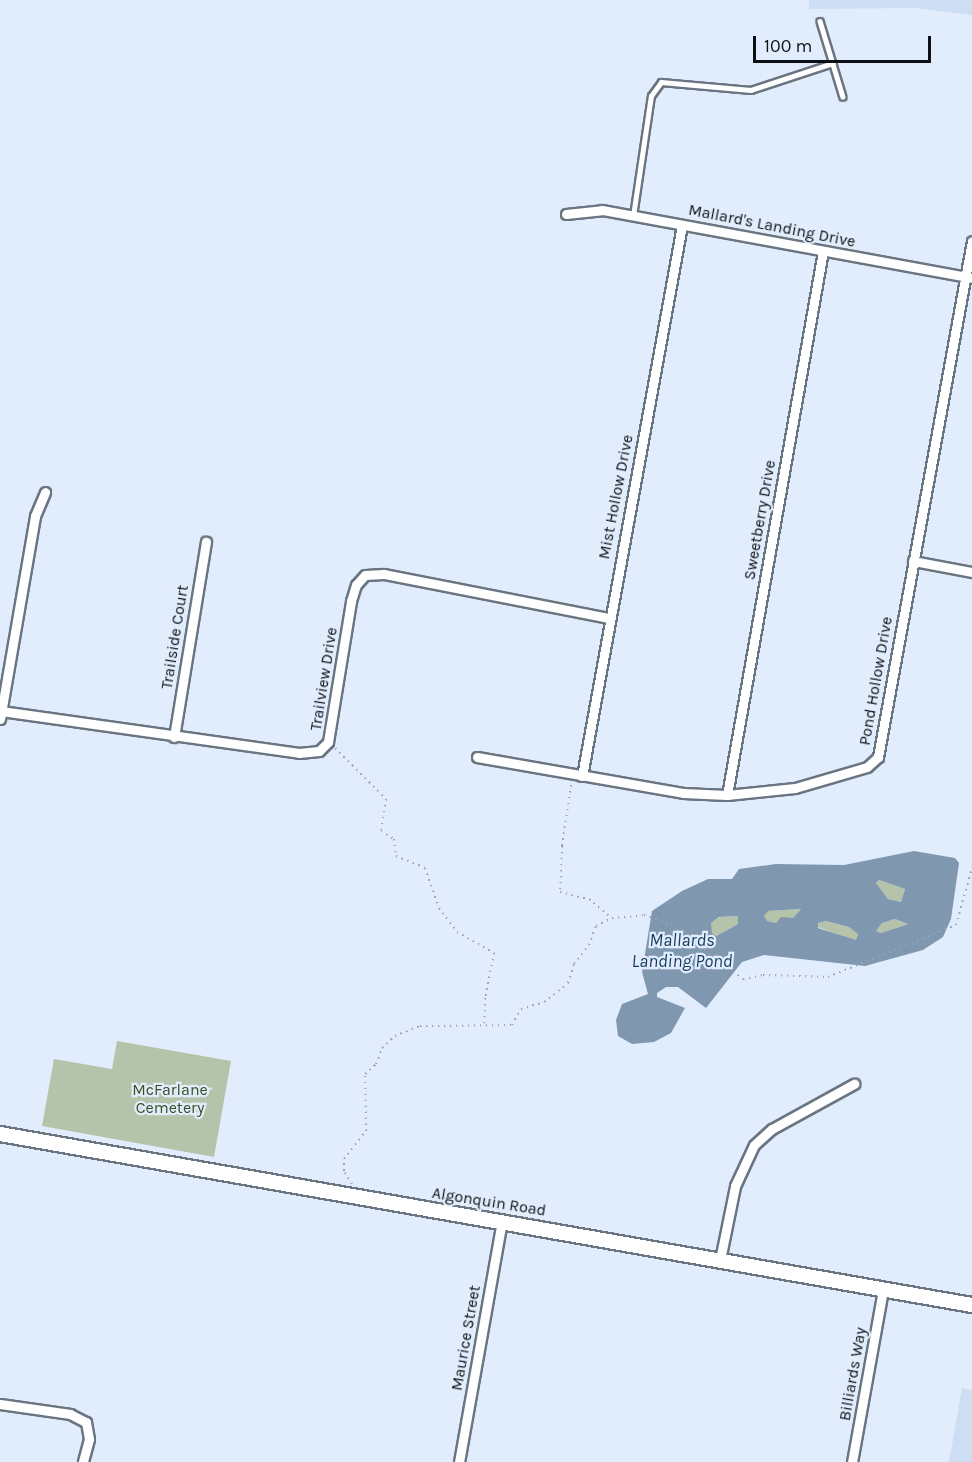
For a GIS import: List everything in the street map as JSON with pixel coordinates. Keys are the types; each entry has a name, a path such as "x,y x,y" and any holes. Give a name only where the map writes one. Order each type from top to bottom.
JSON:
{"street":[{"name":"Mallard's Landing Drive","path":"566,214 602,210 968,277"},
{"name":"Mist Hollow Drive","path":"577,775 609,618 682,225"},
{"name":"Pond Hollow Drive","path":"477,757 683,794 727,795 795,788 867,767 878,757 968,277 972,241"},
{"name":"Sweetberry Drive","path":"727,795 823,251"},
{"path":"1,715 35,516 45,492"},
{"name":"Trailside Court","path":"174,737 206,542"},
{"path":"913,561 972,572"},
{"name":"Trailview Drive","path":"1,715 299,753 319,751 328,742 351,601 356,585 365,575 384,574 609,618"},
{"path":"720,1260 735,1186 753,1145 772,1129 854,1084"},
{"name":"Algonquin Road","path":"0,1134 362,1198 502,1220 972,1305"},
{"name":"Maurice Street","path":"459,1462 502,1220"},
{"name":"Billiards Way","path":"852,1462 883,1290"},
{"path":"0,1404 70,1414 86,1422 89,1439 83,1462"}],"lane":[{"path":"820,21 843,97"},
{"path":"633,216 651,96 661,82 751,90 833,63"}],"path":[{"path":"328,742 386,799 381,831 394,839 396,856 425,868 439,908 457,932 494,953 484,998 484,1026"},
{"path":"577,775 562,846 560,892 589,898 612,918"},
{"path":"362,1198 344,1172 344,1159 366,1131 364,1074 395,1035 420,1026 507,1028 521,1008 558,993 568,983 574,964 589,945 596,926 612,918 644,915 671,924 743,979 763,975 828,976 851,969 948,928 958,920 964,885 972,868"}],"shaded area":[{"path":"809,0 972,0 972,15 915,8 809,9"},
{"path":"962,1388 972,1390 972,1462 949,1462"}],"green space":[{"path":"879,880 905,889 901,902 888,899 876,883"},
{"path":"801,909 793,918 781,918 776,923 766,921 764,916 767,911"},
{"path":"738,916 738,924 716,936 712,933 710,923 720,917"},
{"path":"895,919 908,924 881,933 876,931 882,923"},
{"path":"826,921 849,927 858,934 856,941 818,927 818,923"},
{"name":"McFarlane Cemetery","path":"117,1041 231,1061 214,1157 42,1126 54,1059 112,1069"}],"water":[{"name":"Mallards Landing Pond","path":"914,851 955,858 959,863 951,919 943,937 923,950 865,966 764,955 742,962 706,1008 678,987 666,987 657,993 657,997 685,1008 671,1033 654,1042 632,1044 618,1036 616,1020 622,1004 648,994 642,972 652,911 682,891 708,879 732,879 739,869 776,864 844,865","holes":["879,880 905,889 901,902 888,899 876,883","801,909 793,918 781,917 776,923 767,921 764,916 768,911","738,916 738,924 716,936 712,933 711,923 719,917","895,919 908,924 881,933 876,931 882,923","826,921 849,927 858,934 856,940 818,928 818,923"]}]}
